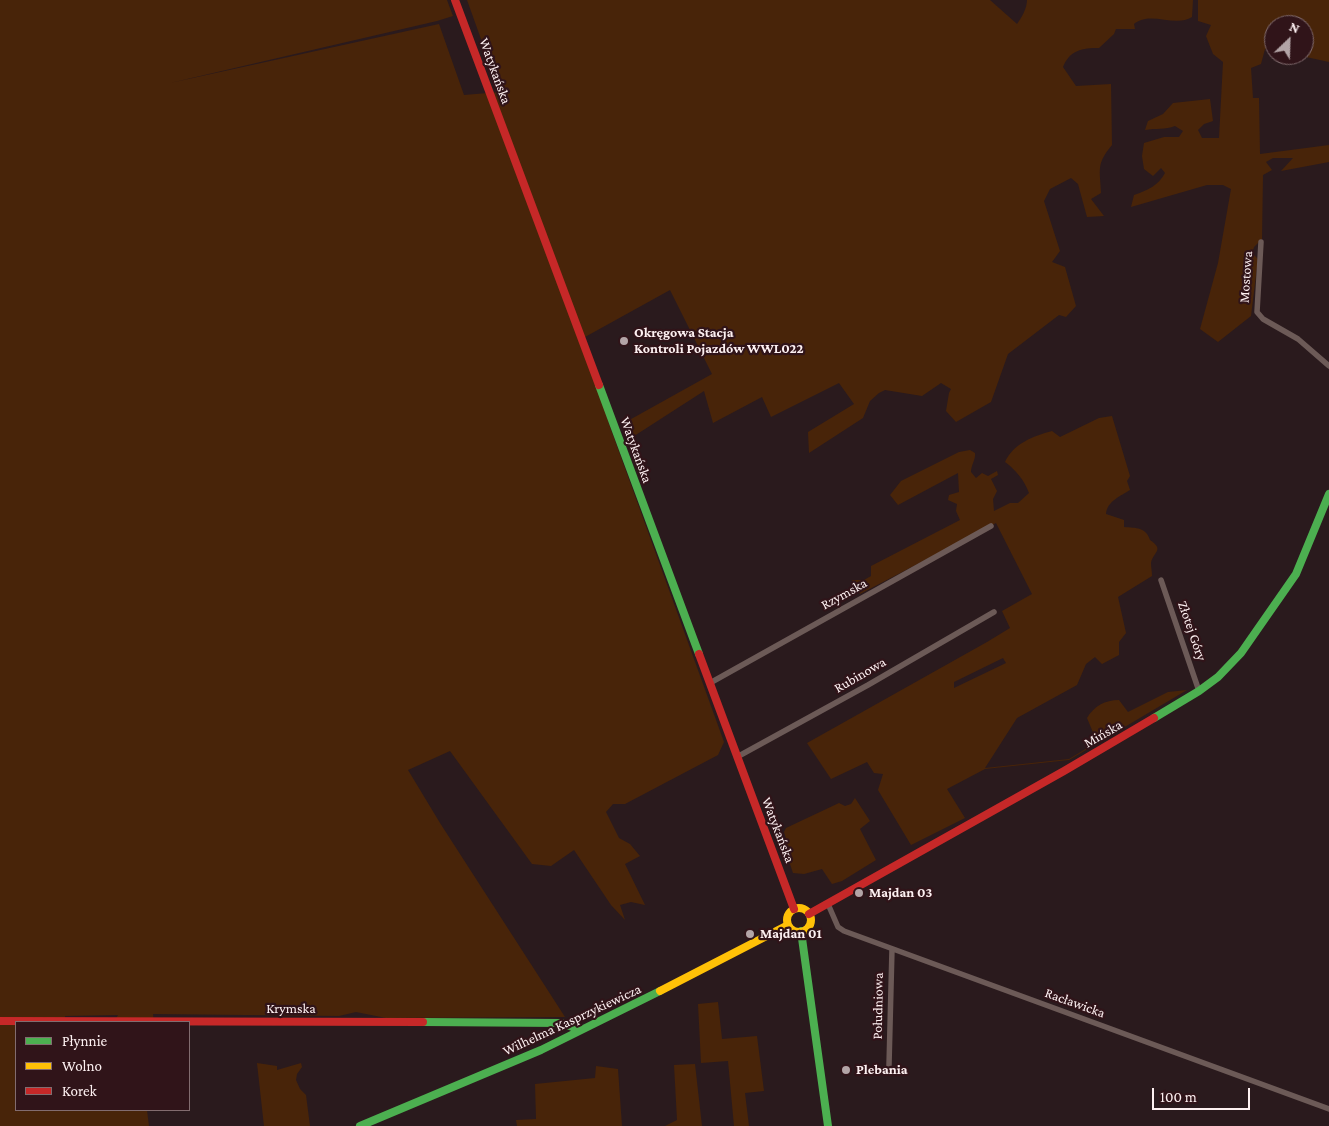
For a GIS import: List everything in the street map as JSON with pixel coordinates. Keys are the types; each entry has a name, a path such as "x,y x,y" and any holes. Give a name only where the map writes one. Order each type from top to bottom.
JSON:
{"street":[{"name":"Watykańska","path":"455,0 794,909"},
{"name":"Mostowa","path":"1261,242 1257,312 1262,318 1298,339 1329,366"},
{"name":"Mińska","path":"809,914 1064,771 1199,691 1218,677 1242,653 1296,574 1329,494"},
{"name":"Rzymska","path":"710,683 991,526"},
{"name":"Złotej Góry","path":"1161,580 1199,691"},
{"name":"Rubinowa","path":"738,757 994,612"},
{"name":"Racławicka","path":"828,904 838,927 844,931 1329,1109"},
{"path":"794,909 802,909 809,914 808,927 801,932 793,930 788,925 787,918 794,909"},
{"name":"Wilhelma Kasprzykiewicza","path":"360,1126 516,1061 667,988 788,925"},
{"path":"801,932 828,1126"},
{"name":"Południowa","path":"889,1065 892,948"},
{"name":"Krymska","path":"0,1021 561,1023 582,1030"}],"shaded area":[{"path":"0,0 447,0 453,16 437,21 170,83 439,24 464,95 500,92 467,0 990,0 1017,24 1024,12 1027,0 1193,0 1192,17 1178,21 1140,20 1134,24 1135,29 1116,29 1114,34 1099,48 1077,51 1066,61 1063,67 1076,86 1111,84 1112,145 1101,162 1101,193 1091,199 1104,216 1087,217 1078,184 1071,178 1050,189 1044,201 1060,251 1052,262 1065,267 1076,306 1066,317 1059,315 1008,354 991,402 956,422 946,411 951,389 941,383 922,396 885,390 870,401 863,418 809,453 808,432 854,404 839,383 771,417 762,397 713,423 704,391 628,440 624,423 712,374 670,290 585,337 609,424 724,742 718,755 625,804 613,804 606,812 619,838 630,844 640,856 625,864 645,905 631,902 620,905 625,920 611,905 574,850 551,866 532,864 450,751 408,770 565,1017 386,1018 356,1012 339,1016 153,1014 154,1021 115,1021 118,1015 65,1016 66,1021 15,1021 15,1111 147,1111 149,1126 0,1126"},
{"path":"1198,0 1329,0 1329,62 1314,59 1314,15 1264,15 1264,53 1261,64 1251,68 1253,98 1259,98 1260,154 1329,145 1329,162 1281,171 1293,158 1273,158 1266,162 1272,170 1263,175 1262,239 1254,247 1252,253 1258,259 1251,316 1218,342 1200,329 1218,263 1231,189 1223,185 1207,185 1131,207 1134,195 1152,187 1165,173 1161,168 1153,176 1144,169 1142,156 1144,143 1164,137 1179,137 1183,131 1175,126 1145,130 1148,121 1163,114 1173,103 1210,99 1213,121 1204,124 1198,130 1202,138 1219,138 1223,62 1213,54 1206,36 1211,25 1198,21"},
{"path":"1112,416 1130,476 1127,481 1130,490 1112,502 1106,514 1124,520 1124,527 1143,530 1157,546 1157,551 1151,563 1152,576 1118,597 1126,633 1119,642 1119,655 1102,664 1095,657 1086,664 1077,685 1017,718 985,768 1069,759 1097,742 1087,718 1100,704 1119,700 1128,712 1168,692 1187,690 1069,760 985,769 947,789 965,818 911,845 878,790 883,774 874,773 867,762 831,779 807,743 1010,628 1002,611 1032,594 996,523 860,594 852,580 864,580 871,576 871,566 960,520 956,511 957,504 948,500 949,495 959,492 958,473 898,505 890,495 901,481 959,452 970,450 975,453 971,472 976,478 982,473 988,476 997,471 998,475 991,479 997,491 993,499 994,511 1010,503 1018,503 1029,493 1013,468 1005,462 1013,450 1038,435 1052,431 1060,437 1099,418","holes":["1003,658 1006,663 954,688 954,682"]},
{"path":"855,798 870,821 860,829 876,860 842,881 832,884 822,869 804,874 793,873 784,846 787,842 784,832 786,828 839,803 845,806 851,804"},
{"path":"718,1002 722,1039 757,1036 764,1091 745,1093 749,1126 734,1126 728,1061 701,1063 698,1004"},
{"path":"257,1063 277,1066 277,1070 301,1063 302,1067 297,1074 296,1080 300,1089 306,1095 310,1126 264,1126"},
{"path":"695,1064 702,1126 665,1126 677,1120 674,1065"},
{"path":"596,1066 618,1069 622,1126 517,1126 516,1120 536,1119 535,1084 595,1078"}],"traffic: fast":[{"path":"599,385 699,654"},
{"path":"1154,718 1199,691 1218,677 1241,653 1296,574 1329,494"},
{"path":"801,931 828,1126"},
{"path":"360,1126 541,1050 660,991"},
{"path":"423,1022 561,1023 581,1030"}],"traffic: slow":[{"path":"799,908 807,912 811,920 807,928 799,932 791,928 787,920 791,912 799,908"},
{"path":"660,991 788,925"}],"traffic: jam":[{"path":"455,0 599,385"},
{"path":"699,654 794,909"},
{"path":"809,914 1064,771 1154,718"},
{"path":"0,1021 15,1021"},
{"path":"190,1021 423,1022"}],"place":[{"name":"Okręgowa Stacja Kontroli Pojazdów WWL022","path":"624,341"},
{"name":"Majdan 03","path":"859,893"},
{"name":"Majdan 01","path":"750,934"},
{"name":"Plebania","path":"846,1070"}]}
